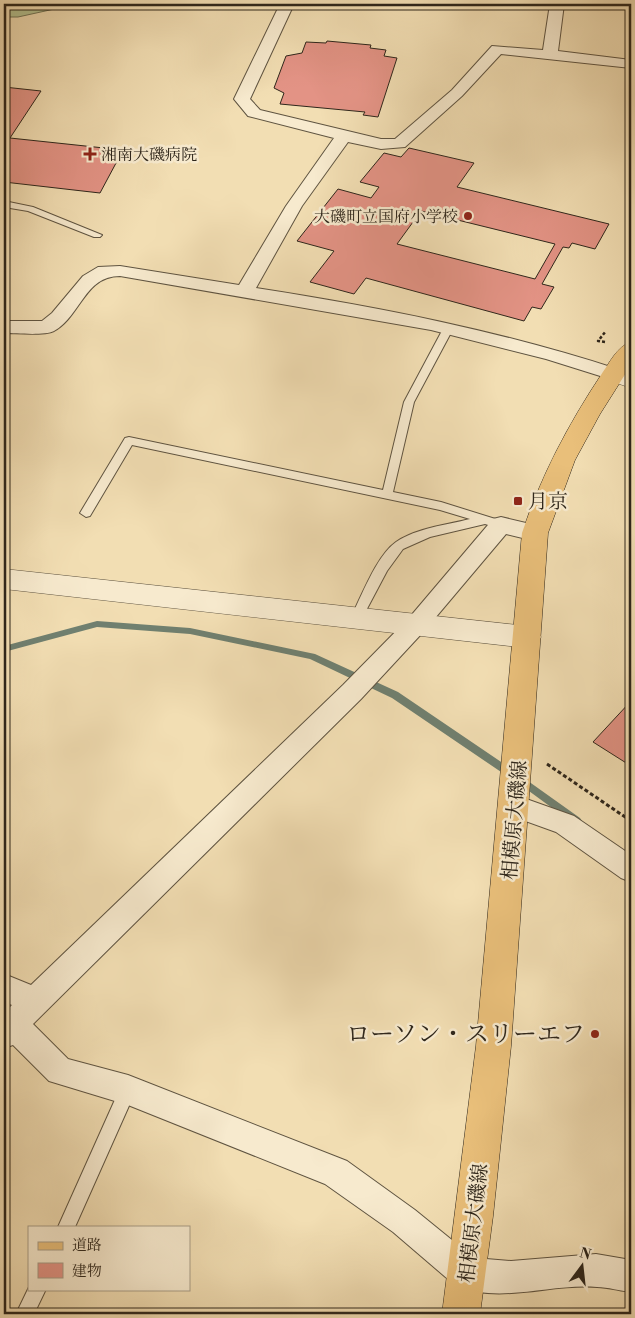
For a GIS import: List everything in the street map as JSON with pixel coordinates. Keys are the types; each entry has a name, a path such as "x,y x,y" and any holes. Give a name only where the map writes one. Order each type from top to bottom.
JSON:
{"main road":[{"name":"相模原大磯線","path":"461,1314 468,1274 492,1062 520,749 535,533 545,500 566,456 622,378 631,349"}],"street":[{"path":"287,4 260,57 242,99 254,113 381,144 400,144 457,93 498,49 631,64"},
{"path":"550,55 556,4"},
{"path":"244,292 294,206 344,136"},
{"path":"4,327 47,326 59,317 89,280 104,271 120,271 449,327 506,341 622,378"},
{"path":"535,533 493,523 418,624 352,692 35,1000 9,1029 60,1071 128,1090 336,1172 404,1221 468,1274 512,1277 596,1270 631,1276"},
{"path":"4,579 527,637"},
{"path":"515,806 564,824 631,870"},
{"path":"4,988 35,1000"}],"lane":[{"path":"4,204 30,209 97,235"},
{"path":"387,495 409,402 449,327"},
{"path":"86,512 129,441 441,506 493,523"},
{"path":"356,619 388,560 398,546 430,534 493,523"},
{"path":"66,1226 128,1090"},
{"path":"26,1314 37,1290"}],"path":[{"path":"606,331 598,341 604,343 608,337"},
{"path":"520,749 550,765 631,821"}],"green space":[{"path":"4,4 77,4 18,17 4,17"}],"building":[{"path":"327,41 371,45 370,48 386,50 384,56 397,58 378,117 363,115 365,112 280,104 284,93 274,88 286,56 302,53 306,42 326,43"},
{"path":"4,87 41,91 10,138 123,150 100,193 4,182"},
{"path":"409,148 474,163 457,187 609,224 595,249 572,243 569,248 563,247 542,284 554,287 541,309 532,307 524,321 366,278 354,294 310,282 334,251 297,241 338,189 371,198 379,187 360,182 384,153 401,157","holes":["421,211 555,244 535,279 397,244"]},
{"path":"631,701 631,766 593,742"}],"waterway":[{"path":"4,649 97,624 190,631 312,656 395,695 510,773"},
{"path":"521,780 577,821"}],"place":[{"name":"湘南大磯病院","path":"90,154"},
{"name":"大磯町立国府小学校","path":"468,216"},
{"name":"月京","path":"518,501"},
{"name":"ローソン・スリーエフ","path":"595,1034"}]}
